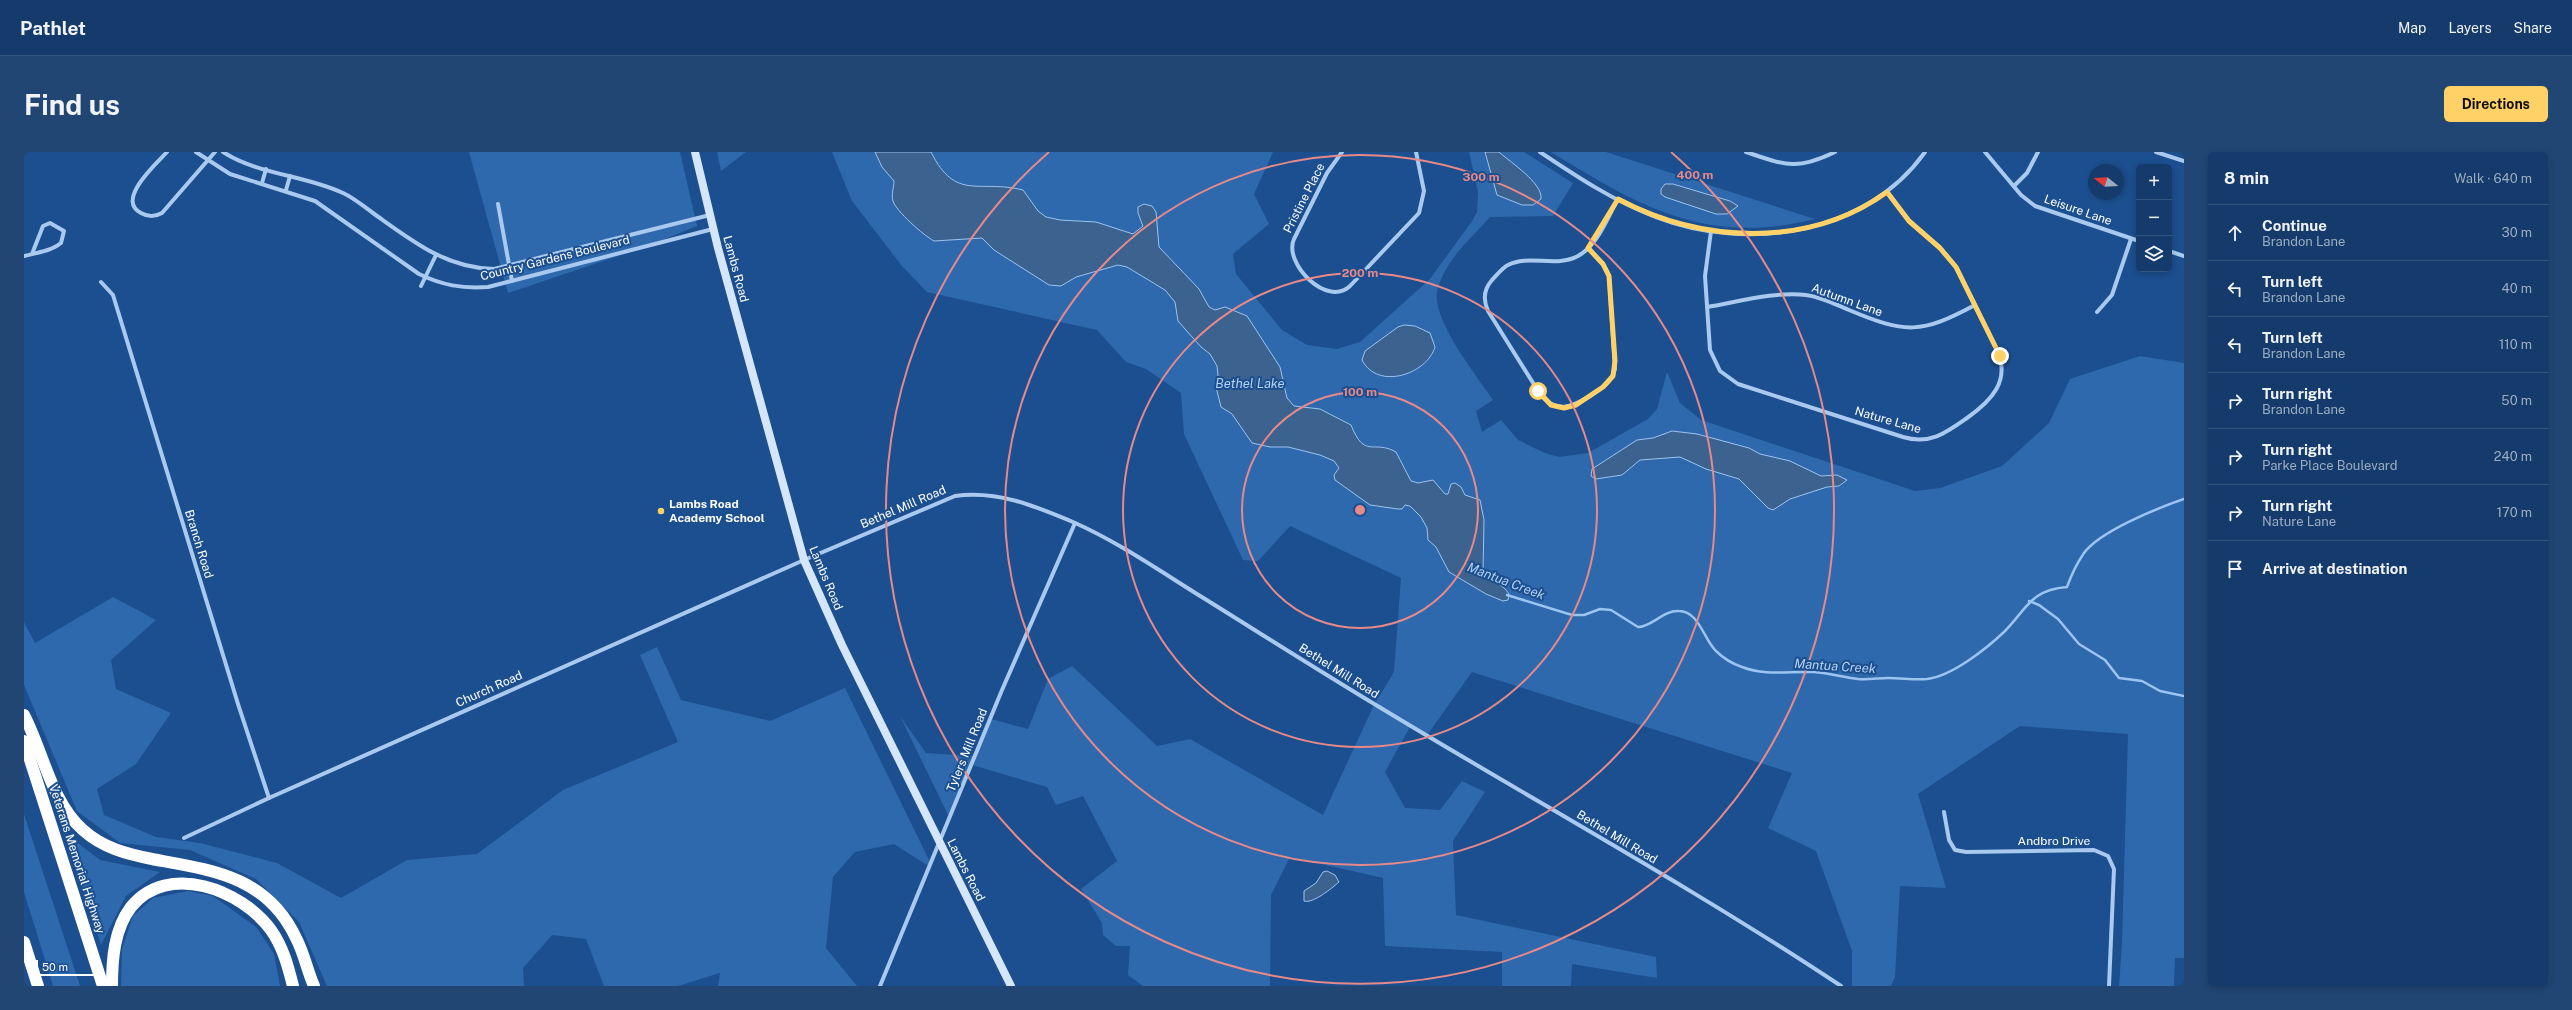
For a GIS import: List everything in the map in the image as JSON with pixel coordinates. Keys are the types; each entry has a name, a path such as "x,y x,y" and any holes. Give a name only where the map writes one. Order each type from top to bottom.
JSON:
{"highway":[{"path":"24,715 34,734 53,784 65,807 82,830 114,850 212,870 246,882 270,901 283,917 296,938 314,986"},
{"name":"Veterans Memorial Highway","path":"24,741 103,986"},
{"path":"112,986 116,943 129,911 148,893 176,884 209,888 231,897 250,908 272,931 289,970 293,986"},
{"path":"24,942 38,986"},
{"path":"306,966 306,986"},
{"path":"289,970 290,986"}],"main road":[{"name":"Lambs Road","path":"695,152 710,215 804,560 939,841 1011,986"}],"street":[{"path":"167,152 135,188 133,197 136,208 143,214 153,216 162,213 215,152"},
{"name":"Country Gardens Boulevard","path":"196,152 230,174 286,190 316,201 425,277 466,289 488,287 714,229"},
{"name":"Country Gardens Boulevard","path":"222,152 236,160 345,194 436,255 452,262 481,268 509,265 710,215"},
{"name":"Pristine Place","path":"1342,152 1327,173 1294,239 1291,250 1295,262 1317,286 1334,294 1343,292 1350,286 1419,213 1424,191 1416,152"},
{"path":"1540,152 1618,199 1661,219 1711,231 1760,234 1809,227 1855,212 1887,192 1906,174 1925,152"},
{"path":"1746,152 1795,166 1808,163 1835,152"},
{"name":"Leisure Lane","path":"1984,152 2027,201 2041,209 2136,241"},
{"path":"2014,186 2031,168 2038,152"},
{"path":"2156,152 2184,161"},
{"path":"262,183 266,169"},
{"path":"286,190 290,176"},
{"name":"Nature Lane","path":"1711,231 1705,271 1707,306 1712,358 1720,370 1731,380 1896,435 1922,441 1942,436 1989,401 2000,384 2002,371 2000,356 1950,259 1909,221 1887,192"},
{"path":"1588,248 1603,264 1609,276 1615,369 1611,379 1603,387 1573,406 1557,407 1546,402 1535,386 1488,311 1485,293 1490,282 1509,265 1520,262 1564,261 1578,256 1588,248 1618,199"},
{"path":"498,204 512,281"},
{"path":"24,256 32,254 56,247 61,243 64,231 50,223 43,226 32,254"},
{"path":"2097,312 2112,295 2131,239"},
{"path":"2172,252 2184,256"},
{"path":"421,286 436,255"},
{"name":"Branch Road","path":"101,282 113,295 238,704 269,798"},
{"name":"Autumn Lane","path":"1707,306 1800,294 1824,299 1888,326 1911,328 1936,324 1975,305"},
{"name":"Bethel Mill Road","path":"804,560 955,496 974,494 998,496 1022,502 1075,523 1144,560 1363,697 1739,922 1841,986"},
{"name":"Tylers Mill Road","path":"880,986 939,841 1075,523"},
{"name":"Church Road","path":"184,838 269,798 804,560"},
{"name":"Andbro Drive","path":"1944,812 1949,840 1955,850 1966,852 2094,850 2108,856 2114,869 2109,986"}],"shaded area":[{"path":"469,152 680,152 697,226 648,246 508,293"},
{"path":"717,152 746,152 721,171"},
{"path":"832,152 1273,152 1254,194 1269,224 1233,254 1236,274 1282,330 1307,345 1337,349 1360,342 1430,279 1472,221 1477,212 1478,192 1469,152 1524,152 1573,183 1553,216 1490,217 1462,247 1448,266 1438,288 1437,301 1445,326 1452,339 1493,400 1476,411 1482,432 1501,420 1518,440 1545,453 1559,457 1588,453 1648,419 1657,409 1667,372 1680,403 1701,420 1915,491 1940,488 2002,466 2049,423 2070,379 2140,356 2184,363 2184,958 2175,958 2174,986 2119,986 2122,943 2128,734 2020,726 1918,794 1946,888 1900,886 1895,977 1891,986 1852,986 1852,951 1816,851 1768,828 1792,773 1472,672 1428,734 1411,725 1385,772 1405,808 1440,810 1462,781 1485,792 1453,841 1456,915 1656,957 1657,978 1572,964 1571,986 1502,986 1502,952 1385,946 1383,878 1290,857 1271,895 1270,986 1143,986 1128,975 1130,946 1116,946 1103,935 1102,923 1081,889 1117,861 1083,796 1056,805 1047,787 972,765 950,819 900,716 926,753 976,756 991,719 1028,729 1048,679 1072,666 1157,746 1190,739 1323,815 1374,705 1394,672 1401,578 1290,526 1258,561 1243,560 1184,434 1181,393 1146,369 1126,362 1097,330 927,292 902,266 852,201"},
{"path":"1551,152 1606,152 1815,219 1776,226 1740,228 1707,224 1676,216 1645,204 1583,172"},
{"path":"113,597 156,620 111,660 116,689 171,713 136,764 97,789 104,815 156,837 200,843 277,863 341,898 407,860 477,854 563,790 678,742 640,655 657,647 681,700 770,721 845,688 931,864 930,867 894,844 855,852 833,877 826,948 857,986 718,986 720,973 678,986 604,986 586,939 552,935 523,968 524,986 327,986 299,922 256,879 190,850 120,843 77,811 24,685 24,622 35,643"},
{"path":"24,814 80,986 53,986 24,892"},
{"path":"65,833 100,860 160,872 126,896 101,945"},
{"path":"188,891 213,896 256,927 274,954 280,986 121,986 122,949 133,916 153,898"}],"water":[{"name":"Bethel Lake","path":"875,152 931,152 940,168 959,183 970,186 1007,187 1023,190 1038,211 1046,217 1060,220 1096,222 1133,234 1143,226 1138,213 1138,207 1144,204 1152,206 1156,212 1159,247 1199,289 1209,307 1215,310 1225,307 1247,316 1280,367 1287,398 1294,406 1320,409 1351,425 1356,436 1365,445 1370,447 1381,447 1396,452 1411,481 1418,483 1433,480 1445,494 1448,494 1451,484 1455,483 1461,487 1465,495 1480,500 1484,520 1483,571 1488,578 1506,590 1509,594 1508,600 1503,601 1486,594 1449,572 1436,547 1428,540 1427,528 1421,517 1410,506 1405,505 1402,509 1398,509 1370,505 1335,480 1334,475 1339,468 1334,461 1320,455 1288,447 1270,447 1252,443 1232,414 1221,407 1216,387 1218,375 1217,366 1210,354 1201,347 1178,321 1175,302 1165,290 1127,267 1118,265 1076,277 1061,286 1049,285 994,250 982,238 934,241 923,234 910,222 895,205 892,196 894,181 882,167"},
{"path":"1485,152 1499,152 1518,167 1537,186 1541,199 1533,205 1522,205 1497,195"},
{"path":"1665,184 1673,184 1730,201 1738,206 1727,214 1716,214 1665,197 1661,194 1661,189"},
{"path":"1404,325 1415,326 1430,333 1435,347 1430,357 1413,371 1402,375 1390,377 1379,375 1369,369 1362,360 1365,351 1398,327"},
{"path":"1672,431 1697,434 1749,448 1760,454 1790,461 1821,476 1837,475 1847,480 1839,486 1827,487 1790,499 1773,510 1768,508 1739,479 1706,469 1680,457 1640,460 1622,475 1596,479 1591,476 1592,469 1637,440 1653,438"},
{"path":"1327,871 1335,875 1339,882 1317,898 1304,901 1304,891 1316,883 1323,872"}],"waterway":[{"name":"Mantua Creek","path":"1507,595 1572,615 1584,615 1600,609 1611,610 1638,627 1648,624 1673,611 1686,612 1696,621 1719,654 1739,666 1751,670 1768,672 1814,672 1862,679 1927,679 1947,673 1978,654 2004,632 2024,608 2037,596 2045,592 2067,587 2074,570 2084,553 2103,537 2130,521 2184,499"},
{"path":"2029,601 2039,605 2058,619 2079,644 2105,660 2119,678 2142,681 2160,691 2184,696"}],"place":[{"name":"Lambs Road Academy School","path":"661,511"}],"route":[{"path":"1538,391 1546,402 1551,405 1564,408 1570,407 1576,405 1606,385 1613,376 1615,361 1609,276 1607,269 1599,258 1588,248 1597,237 1618,199 1655,217 1672,223 1701,230 1724,233 1760,234 1809,227 1835,220 1861,209 1887,192 1909,221 1940,248 1956,267 2000,356"}]}
